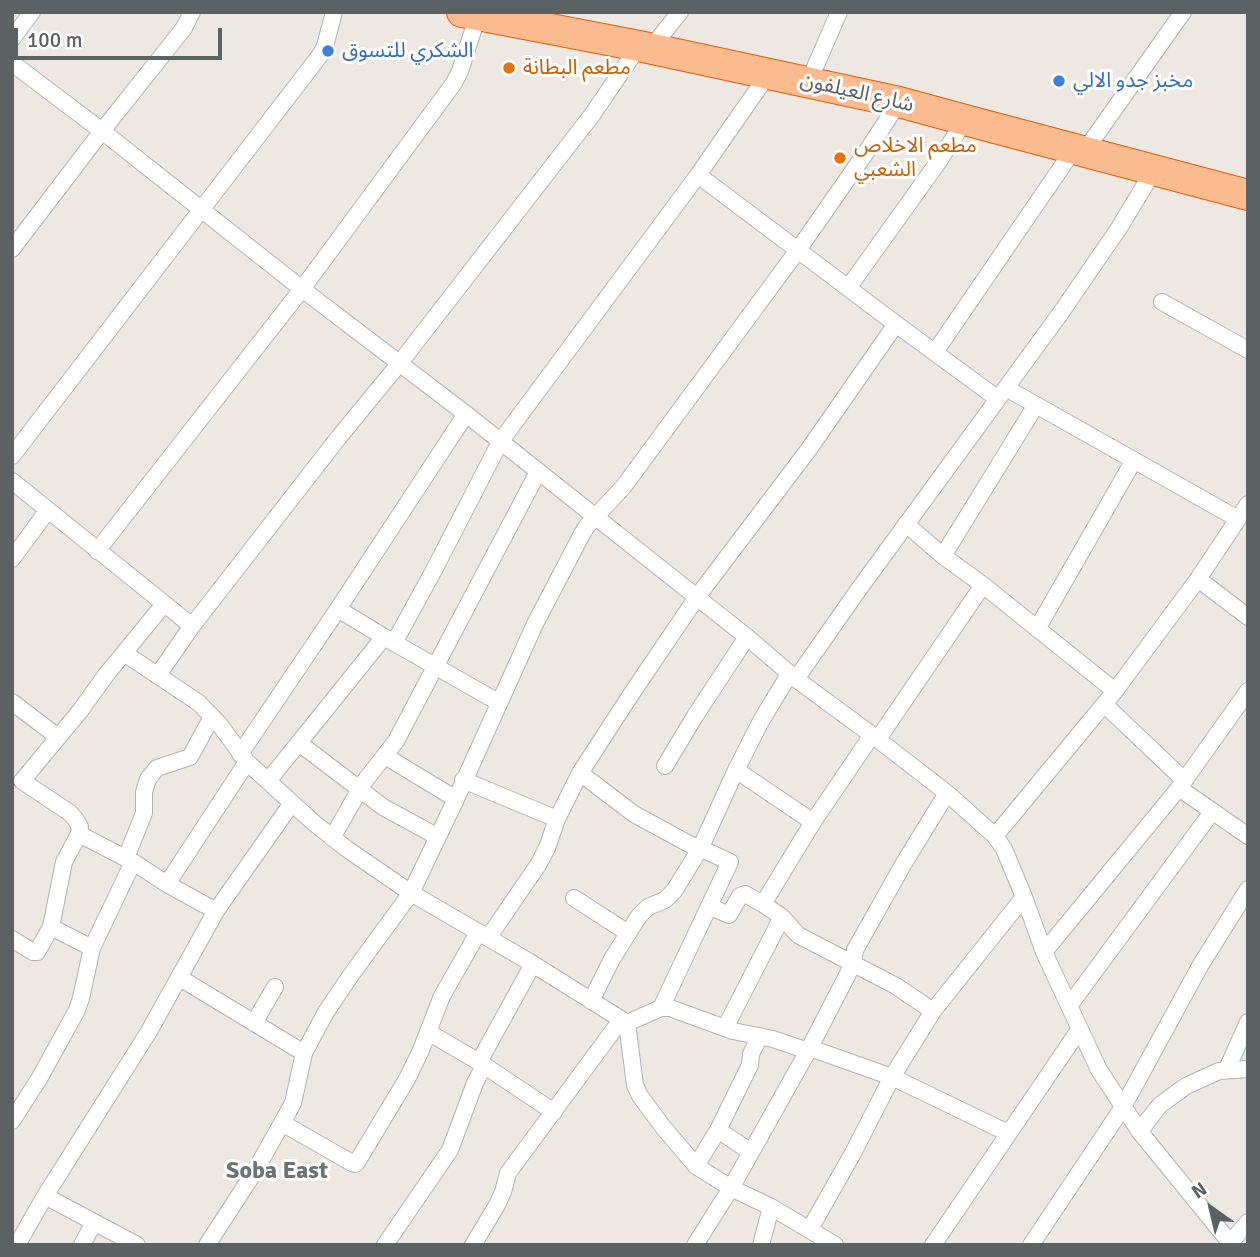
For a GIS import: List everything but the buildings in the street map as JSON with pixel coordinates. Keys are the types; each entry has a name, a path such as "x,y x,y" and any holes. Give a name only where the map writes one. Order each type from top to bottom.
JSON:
{"highway":[{"name":"شارع العيلفون","path":"470,14 547,20 645,47 899,102 1248,195"}],"street":[{"path":"12,39 32,12"},
{"path":"12,248 184,28 192,12"},
{"path":"12,456 321,54 334,12"},
{"path":"158,675 192,626 645,47 680,12"},
{"path":"809,81 839,12"},
{"path":"935,352 1079,150 1183,12"},
{"path":"97,551 302,289 454,83 460,71 470,14"},
{"path":"12,64 466,414 793,676 947,793 995,836 1004,849 1044,952 1079,1030 1099,1070 1123,1107 1140,1132 1231,1244 1248,1222"},
{"path":"268,781 389,640 500,442 698,176 769,73"},
{"path":"206,1245 255,1171 293,1103 304,1054 314,1033 337,995 411,893 498,702 576,544 587,526 624,486 798,250 899,102"},
{"path":"848,288 965,120"},
{"path":"591,1000 643,910 666,901 700,849 761,721 1002,393 1111,239 1154,170"},
{"path":"698,176 935,352 1002,393 1036,405 1238,519"},
{"path":"1162,303 1248,350"},
{"path":"282,1123 355,1164 407,1079 442,996 483,935 538,865 580,773 697,597 809,449 896,324"},
{"path":"943,556 1036,405"},
{"path":"167,884 243,758 466,414"},
{"path":"1037,629 1134,460"},
{"path":"332,838 364,782 394,744 538,472"},
{"path":"12,481 192,626"},
{"path":"995,836 1105,705 1198,579 1248,504"},
{"path":"12,559 48,510"},
{"path":"906,524 1115,691"},
{"path":"1198,579 1248,617"},
{"path":"763,904 813,822 983,585"},
{"path":"12,939 37,952 51,927 65,862 80,827 69,813 17,787 164,604"},
{"path":"338,609 498,702"},
{"path":"665,766 747,637"},
{"path":"124,653 199,703 243,758 332,838 411,893 624,1021 635,1085 640,1096 696,1166 835,1245"},
{"path":"1044,952 1182,784 1248,691"},
{"path":"12,702 58,737"},
{"path":"1105,705 1212,812 1248,836"},
{"path":"12,1121 39,1079 82,998 92,948 130,860 144,813 144,792 148,779 157,768 190,757 212,717"},
{"path":"299,743 383,807 438,836"},
{"path":"385,756 456,799"},
{"path":"736,770 813,822"},
{"path":"580,773 634,814 730,862 661,1008"},
{"path":"463,780 557,819"},
{"path":"695,1245 731,1188 809,1050 853,964 855,950 947,793"},
{"path":"17,1245 130,1062 216,911 292,803"},
{"path":"1069,1006 1212,812"},
{"path":"79,834 130,860 216,911"},
{"path":"1031,1245 1123,1107 1200,966 1248,889"},
{"path":"709,906 729,915 740,896 745,894 782,917 798,935 896,986 933,1011"},
{"path":"810,1229 892,1077 933,1011 1024,897"},
{"path":"574,898 628,933"},
{"path":"725,1028 782,917"},
{"path":"51,927 92,948"},
{"path":"385,1245 450,1150 481,1064 533,964"},
{"path":"180,978 304,1054"},
{"path":"254,1023 275,987"},
{"path":"473,1245 497,1205 508,1173 624,1021 661,1008 674,1009 743,1034 773,1039 892,1077 1008,1133"},
{"path":"1227,1069 1248,1022"},
{"path":"933,1245 1079,1030"},
{"path":"428,1032 554,1112"},
{"path":"696,1166 718,1130 750,1065 751,1054 760,1036"},
{"path":"1140,1132 1154,1112 1173,1094 1200,1078 1219,1070 1248,1069"},
{"path":"718,1130 751,1152"},
{"path":"45,1196 137,1245"},
{"path":"761,1245 771,1207"},
{"path":"82,1245 94,1222"}],"place":[{"name":"الشكري للتسوق","path":"328,51"},
{"name":"مطعم البطانة","path":"509,68"},
{"name":"مخبز جدو الالي","path":"1059,81"},
{"name":"مطعم الاخلاص الشعبي","path":"840,158"}],"district":[{"name":"Soba East","path":"277,1172"}]}
